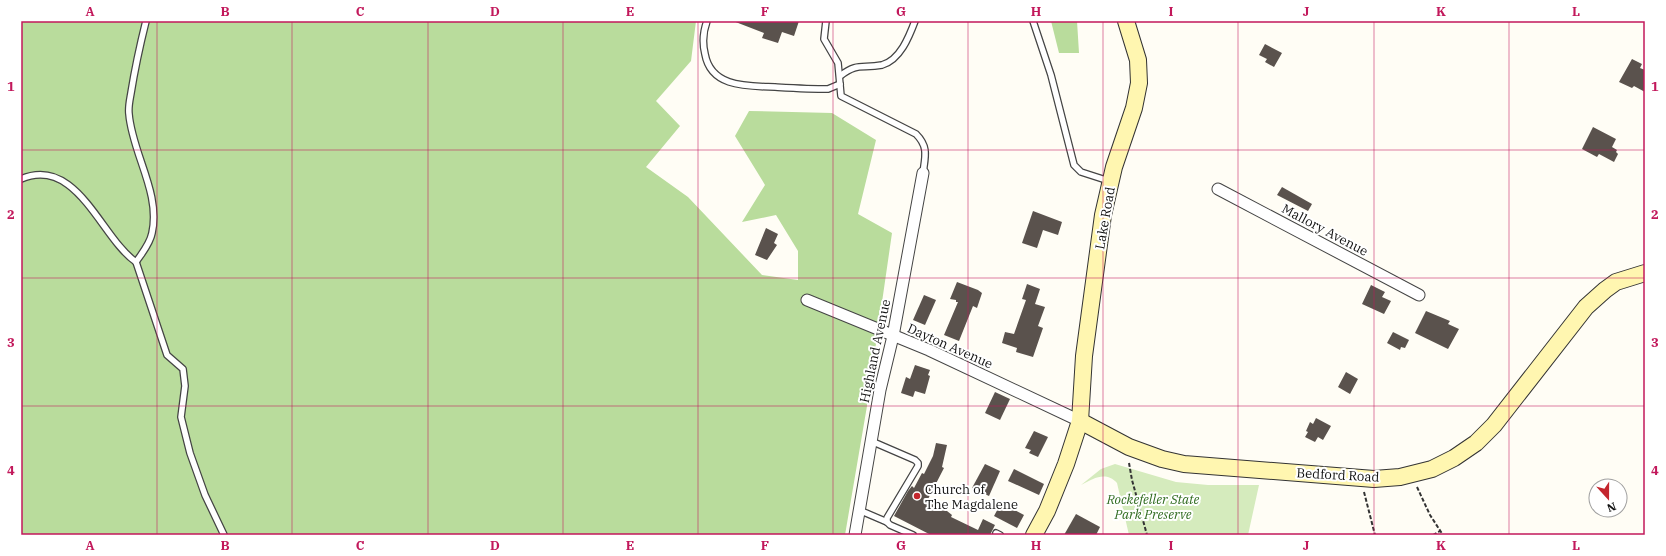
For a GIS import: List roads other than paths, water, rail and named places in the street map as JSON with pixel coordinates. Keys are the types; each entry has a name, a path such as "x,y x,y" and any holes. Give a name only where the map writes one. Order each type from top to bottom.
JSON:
{"main road":[{"name":"Lake Road","path":"1080,421 1084,356 1103,215 1111,181 1134,108 1139,82 1138,60 1126,21"},
{"name":"Bedford Road","path":"1080,421 1129,447 1162,459 1184,464 1374,479 1412,475 1432,469 1454,458 1476,443 1494,425 1586,306 1604,290 1616,282 1645,273"},
{"path":"1034,535 1047,511 1066,464 1080,421"}],"street":[{"name":"Highland Avenue","path":"855,535 880,390 893,336 923,173"},
{"name":"Mallory Avenue","path":"1218,189 1419,296"},
{"name":"Dayton Avenue","path":"807,300 893,336 1080,421"}],"lane":[{"path":"136,262 148,245 152,232 153,210 149,189 131,132 129,112 139,46 146,21"},
{"path":"707,21 704,31 703,45 705,57 712,72 724,80 745,86 828,89 840,84"},
{"path":"826,21 824,39 838,63 841,96 916,134 923,141 925,149 923,173"},
{"path":"840,76 851,68 881,65 891,61 900,52 915,21"},
{"path":"1033,21 1051,75 1074,165 1081,172 1111,181"},
{"path":"21,179 40,175 52,176 70,186 95,211 116,243 126,255 136,262 167,355 184,370 181,417 190,453 205,495 224,535"},
{"path":"871,441 915,460 918,463 918,466 887,522"},
{"path":"859,510 913,535"}],"place":[{"name":"Church of The Magdalene","path":"917,496"}],"park label":[{"name":"Rockefeller State Park Preserve","path":"1153,506"}]}
